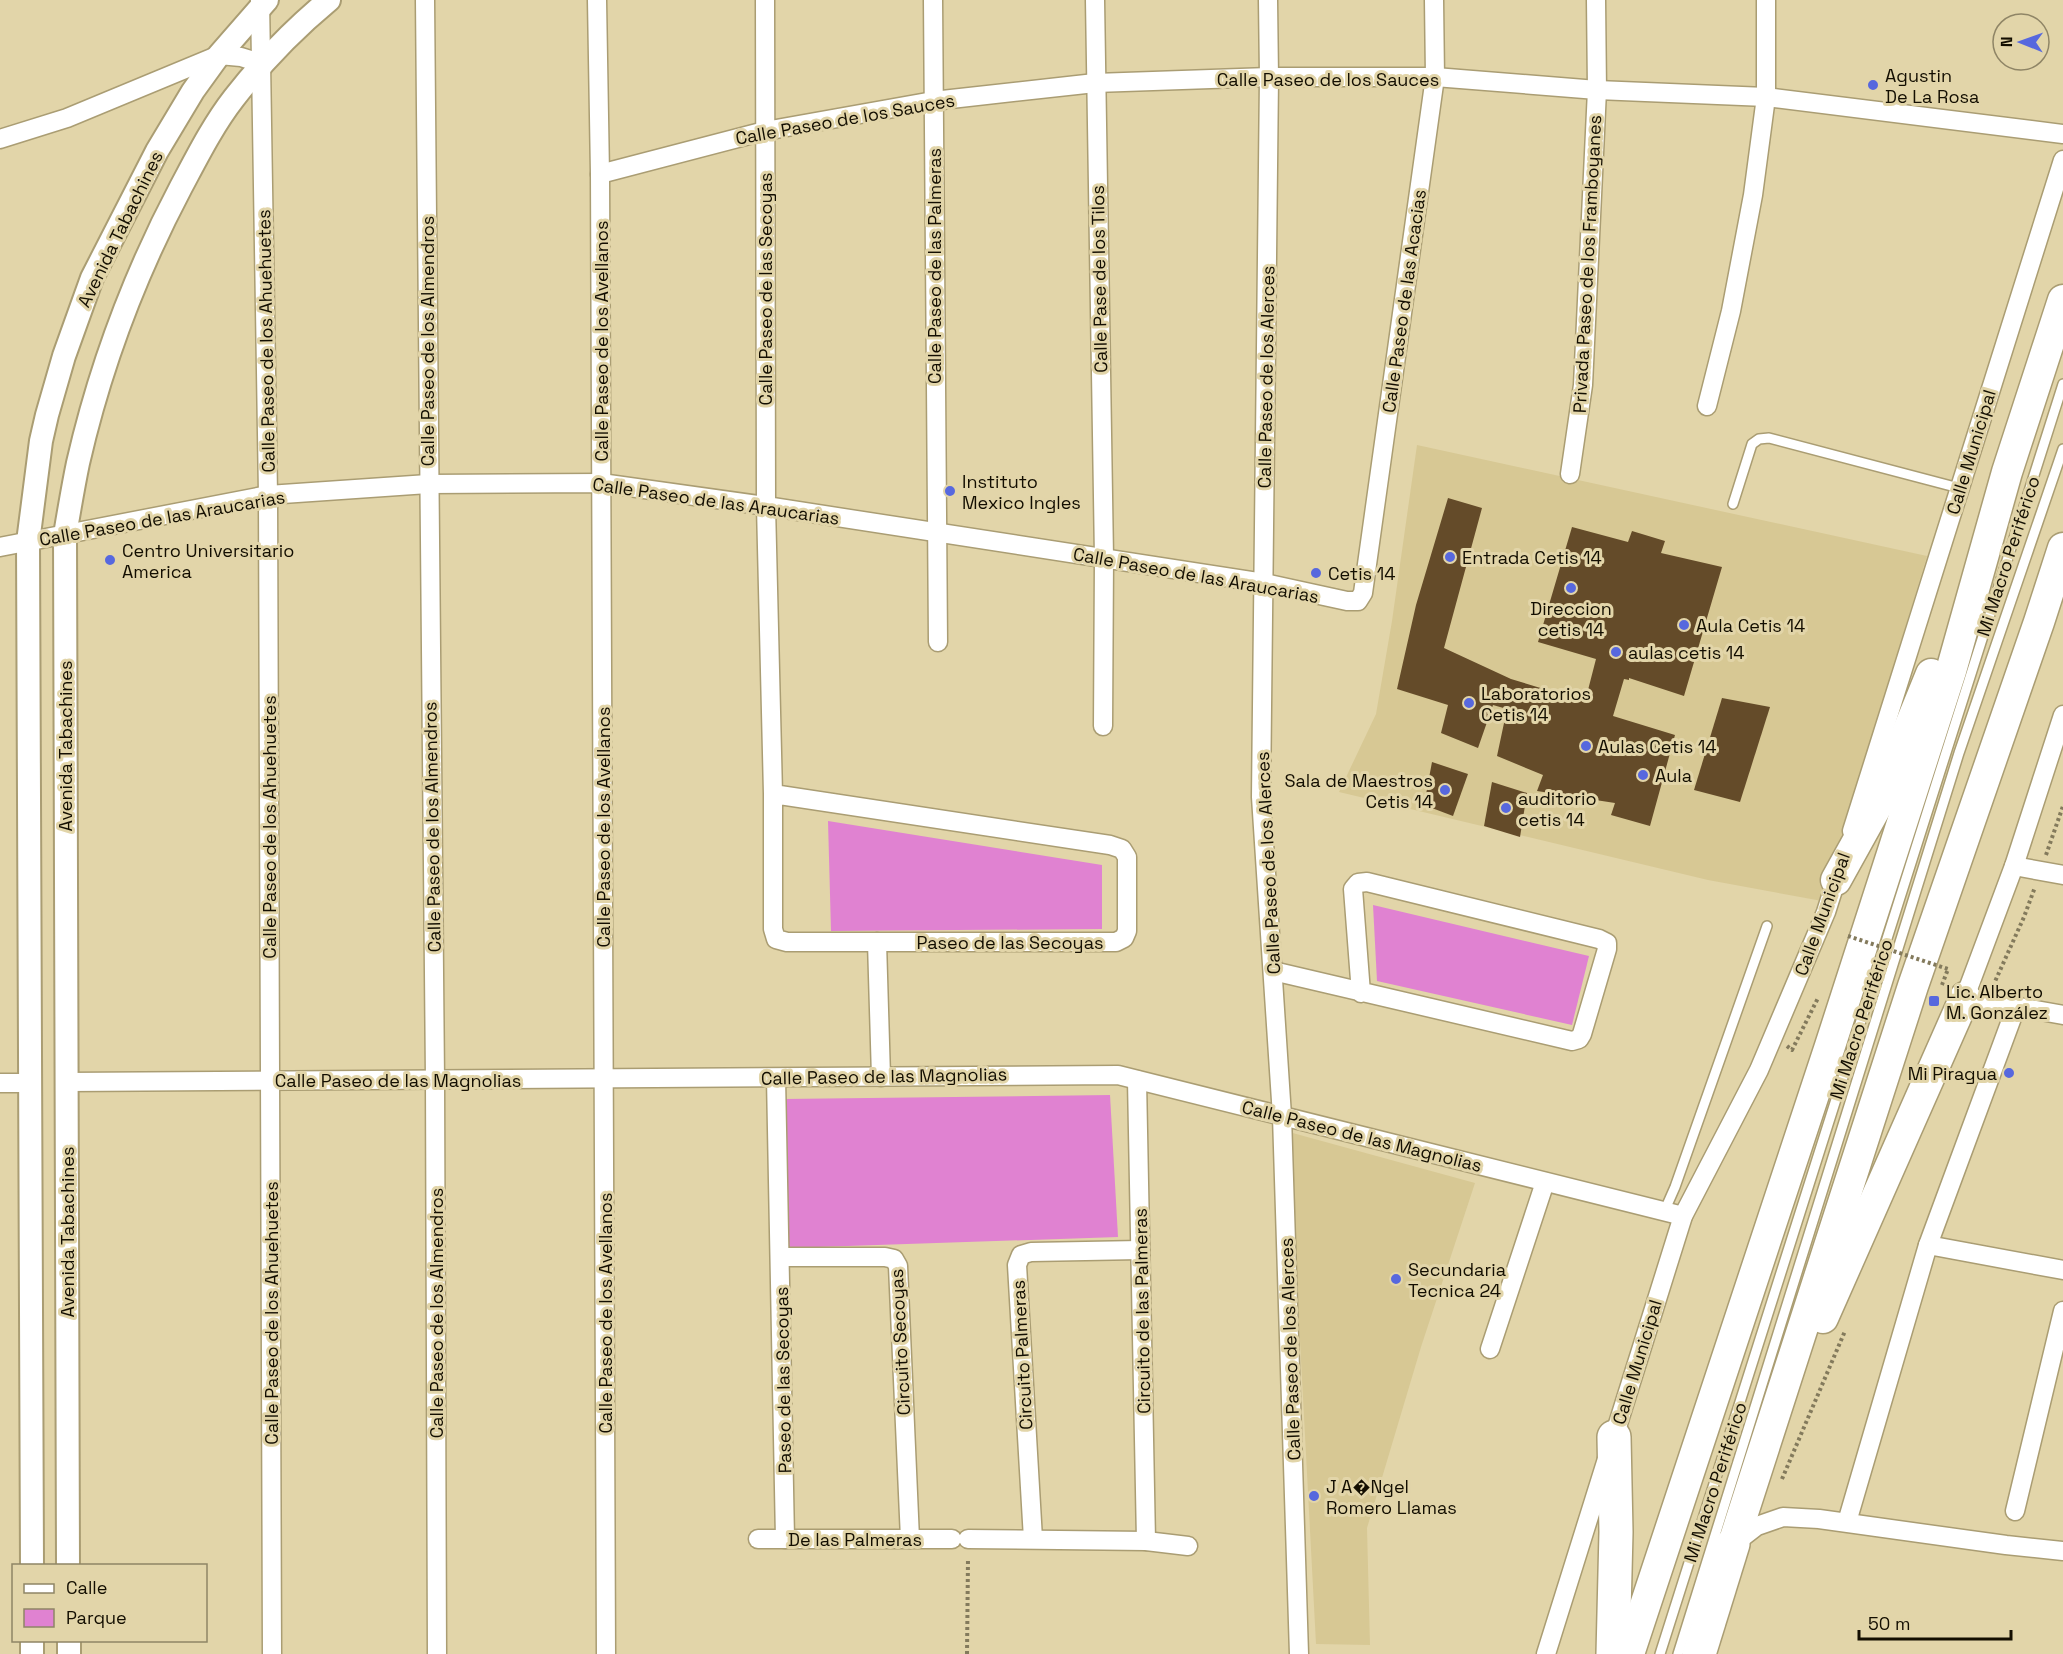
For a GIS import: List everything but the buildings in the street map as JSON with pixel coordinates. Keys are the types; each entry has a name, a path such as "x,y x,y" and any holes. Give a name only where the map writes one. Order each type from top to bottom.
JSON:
{"highway":[{"path":"1836,880 1877,806 1970,579 2063,300"},
{"path":"1629,1654 1951,671 2007,472"},
{"path":"1699,1654 1913,986 2040,622 2063,548"},
{"path":"1790,1367 1819,1326 1954,991"},
{"path":"1613,1654 1616,1532 1614,1437"}],"street":[{"name":"Avenida Tabachines","path":"68,1564 65,535 78,465 93,404 122,315 156,234 203,146 233,100 263,64 328,0"},
{"name":"Calle Paseo de los Almendros","path":"425,0 435,1080 437,1654"},
{"name":"Calle Paseo de los Avellanos","path":"597,0 600,174 606,1654"},
{"name":"Calle Paseo de las Secoyas","path":"765,0 766,506"},
{"name":"Calle Paseo de las Palmeras","path":"933,0 938,642"},
{"name":"Calle Pase de los Tilos","path":"1095,0 1104,558 1103,726"},
{"name":"Calle Paseo de los Alerces","path":"1268,0 1261,797 1282,1116 1299,1654"},
{"name":"Calle Paseo de las Acacias","path":"1358,601 1363,593 1435,77 1434,0"},
{"name":"Privada Paseo de los Framboyanes","path":"1570,474 1583,384 1597,90 1596,0"},
{"path":"1707,406 1733,300 1753,195 1766,97 1766,0"},
{"name":"Avenida Tabachines","path":"32,1564 28,542 41,441 53,392 92,278 157,151 193,91 262,2"},
{"name":"Calle Paseo de los Ahuehuetes","path":"262,2 268,495 272,1654"},
{"path":"0,139 68,118 219,55 241,57 263,64"},
{"name":"Calle Paseo de los Sauces","path":"600,174 765,131 933,101 1095,83 1269,77 1435,77 1597,90 1766,97 2063,134"},
{"name":"Calle Municipal","path":"1546,1654 1683,1216 1759,1070 1826,912 2063,160"},
{"name":"Calle Paseo de las Araucarias","path":"0,547 268,495 428,484 601,483 1104,558 1264,583 1347,601 1358,601"},
{"name":"Paseo de las Secoyas","path":"766,506 773,794 772,929 776,939 787,942 1116,942 1124,938 1127,931 1127,857 1122,849 1110,845 773,794"},
{"path":"2063,715 2056,758 2014,866 1954,991 2063,1016"},
{"path":"2014,866 2063,875"},
{"path":"1273,971 1361,993 1572,1041 1579,1039 1581,1034 1607,949 1606,943 1599,939 1367,882 1358,883 1353,889 1361,993"},
{"path":"877,942 881,1077"},
{"path":"1848,1522 1928,1245 2016,1007"},
{"name":"Calle Paseo de las Magnolias","path":"67,1082 1118,1075 1683,1216"},
{"name":"Paseo de las Secoyas","path":"776,1078 785,1539"},
{"name":"Circuito de las Palmeras","path":"1137,1080 1146,1541"},
{"path":"0,1083 29,1083"},
{"path":"1490,1349 1545,1182"},
{"path":"1928,1245 2063,1270"},
{"name":"Circuito Palmeras","path":"1033,1539 1017,1265 1021,1255 1031,1252 1140,1250"},
{"name":"Circuito Secoyas","path":"781,1257 885,1257 894,1259 898,1266 910,1539"},
{"path":"2015,1511 2063,1311"},
{"path":"1733,1544 1757,1526 1783,1517 1848,1522 2063,1551"},
{"name":"De las Palmeras","path":"758,1539 1033,1539 1146,1541 1188,1546"}],"lane":[{"name":"Mi Macro Periférico","path":"1660,1654 2063,384"},
{"path":"1733,504 1752,444 1760,439 1769,438 1959,488"},
{"name":"Mi Macro Periférico","path":"1678,1654 1959,753 2063,449"},
{"path":"1664,1212 1675,1187 1767,926"}],"path":[{"path":"1848,936 1948,969 1954,991"},
{"path":"1773,1038 1792,1050 1818,996"},
{"path":"960,1539 967,1654"}],"shaded area":[{"path":"1417,445 1927,556 1822,901 1708,880 1339,792 1376,714 1392,621"},
{"path":"1289,1132 1475,1183 1421,1347 1367,1528 1370,1645 1316,1644"}],"green space":[{"path":"828,821 1102,865 1102,929 831,931"},
{"path":"1373,905 1589,956 1572,1025 1377,981"},
{"path":"1110,1095 1118,1237 788,1248 783,1099"}],"place":[{"name":"Agustin De La Rosa","path":"1873,85"},
{"name":"Instituto Mexico Ingles","path":"950,491"},
{"name":"Entrada Cetis 14","path":"1450,557"},
{"name":"Centro Universitario America","path":"110,560"},
{"name":"Cetis 14","path":"1316,573"},
{"name":"Direccion cetis 14","path":"1571,588"},
{"name":"Aula Cetis 14","path":"1684,625"},
{"name":"aulas cetis 14","path":"1616,652"},
{"name":"Laboratorios Cetis 14","path":"1469,703"},
{"name":"Aulas Cetis 14","path":"1586,746"},
{"name":"Aula","path":"1643,775"},
{"name":"Sala de Maestros Cetis 14","path":"1445,790"},
{"name":"auditorio cetis 14","path":"1506,808"},
{"name":"Lic. Alberto M. González","path":"1934,1001"},
{"name":"Mi Piragua","path":"2009,1073"},
{"name":"Secundaria Tecnica 24","path":"1396,1279"},
{"name":"J A�Ngel Romero Llamas","path":"1314,1496"}]}
